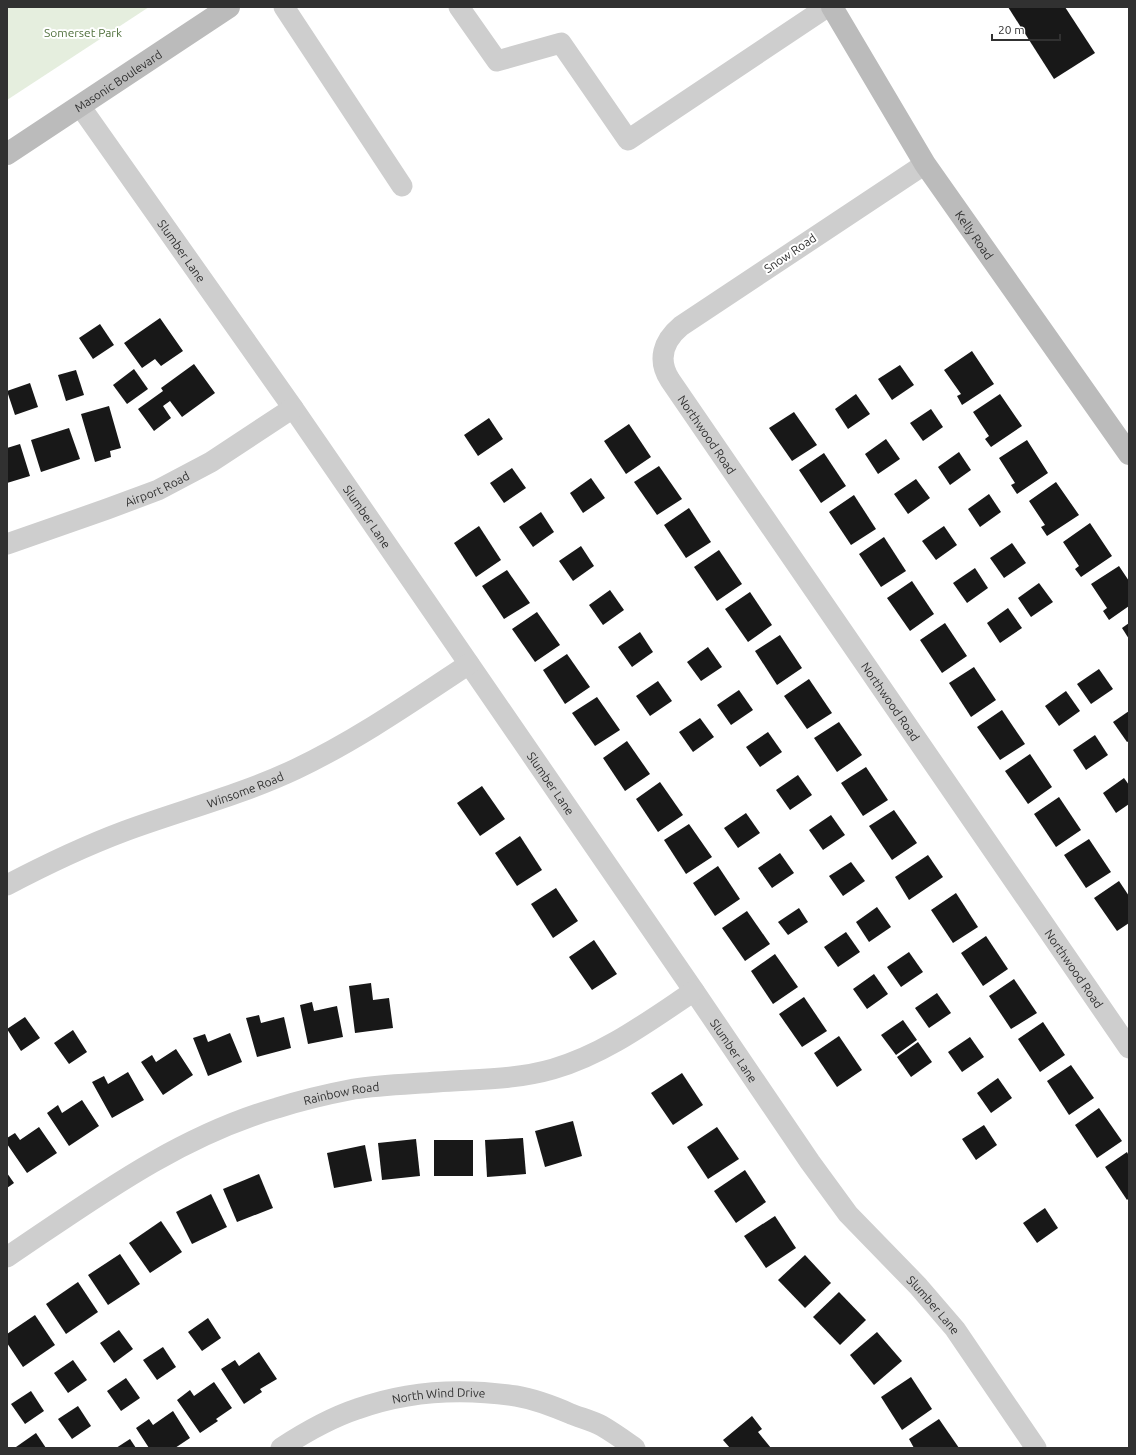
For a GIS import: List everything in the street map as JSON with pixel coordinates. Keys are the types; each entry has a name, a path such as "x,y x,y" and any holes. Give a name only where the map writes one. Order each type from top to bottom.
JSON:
{"street":[{"name":"Masonic Boulevard","path":"7,154 229,7"},
{"path":"284,7 402,186"},
{"path":"459,7 497,61 561,43 628,140 827,7"},
{"name":"Kelly Road","path":"832,7 925,164 1129,454"},
{"name":"Slumber Lane","path":"80,106 293,408 810,1162 848,1214 918,1286 955,1329 1036,1448"},
{"name":"Snow Road","path":"664,351 666,343 672,333 680,326 925,164"},
{"name":"Northwood Road","path":"664,351 663,360 665,370 670,380 1129,1048"},
{"name":"Airport Road","path":"7,544 107,510 158,490 212,462 293,408"},
{"name":"Winsome Road","path":"7,885 48,864 125,831 243,792 296,769 346,743 469,664"},
{"name":"Rainbow Road","path":"7,1257 126,1177 187,1142 233,1123 276,1108 355,1089 520,1076 553,1069 587,1057 620,1040 694,991"},
{"name":"North Wind Drive","path":"281,1448 326,1422 356,1409 396,1398 434,1393 477,1392 518,1396 560,1409 602,1426 636,1448"}],"green space":[{"name":"Somerset Park","path":"7,7 149,7 7,100"}],"building":[{"path":"1008,7 1065,7 1095,53 1054,79"},
{"path":"160,318 183,351 161,366 155,359 142,368 124,343"},
{"path":"100,324 114,345 93,359 79,338"},
{"path":"972,351 994,384 962,405 957,396 961,394 944,370"},
{"path":"194,364 215,393 182,417 170,401 163,406 171,418 154,431 138,409 163,391 161,388"},
{"path":"900,365 914,385 892,400 878,379"},
{"path":"134,369 148,389 127,404 113,385"},
{"path":"76,370 84,395 66,401 58,375"},
{"path":"30,383 38,407 15,415 7,391"},
{"path":"856,394 870,414 848,429 835,409"},
{"path":"1000,394 1022,426 991,447 985,439 989,436 973,412"},
{"path":"109,406 121,448 110,451 111,457 95,462 81,414"},
{"path":"931,409 943,427 923,441 910,423"},
{"path":"794,412 817,445 792,461 769,428"},
{"path":"489,418 503,439 478,456 464,435"},
{"path":"629,424 651,457 626,474 604,441"},
{"path":"69,428 80,459 41,472 31,440"},
{"path":"886,439 900,459 878,474 865,454"},
{"path":"1027,440 1048,473 1017,494 1011,485 1015,483 999,458"},
{"path":"20,444 30,476 7,483 7,448"},
{"path":"959,452 971,470 950,485 938,467"},
{"path":"824,453 846,486 821,503 799,470"},
{"path":"659,466 682,499 657,515 634,482"},
{"path":"512,468 526,488 504,503 490,483"},
{"path":"591,478 605,498 583,513 570,493"},
{"path":"916,479 930,498 908,514 894,494"},
{"path":"1056,482 1079,515 1047,536 1041,527 1045,525 1029,501"},
{"path":"989,494 1001,512 980,527 968,509"},
{"path":"854,495 876,529 851,545 829,512"},
{"path":"689,508 711,542 686,558 664,525"},
{"path":"541,512 554,532 533,547 519,527"},
{"path":"1090,523 1112,556 1081,577 1075,569 1079,566 1063,542"},
{"path":"479,526 501,560 476,577 454,543"},
{"path":"944,526 957,545 936,560 922,541"},
{"path":"884,537 906,571 881,587 859,554"},
{"path":"1012,543 1026,563 1004,578 990,558"},
{"path":"581,546 594,566 573,581 559,561"},
{"path":"719,550 742,584 717,601 694,567"},
{"path":"1119,566 1129,581 1129,606 1109,620 1103,611 1107,608 1091,584"},
{"path":"975,568 988,588 967,603 953,583"},
{"path":"507,570 530,603 504,619 482,586"},
{"path":"912,581 934,614 910,631 887,598"},
{"path":"1039,583 1053,602 1031,617 1018,598"},
{"path":"610,590 624,610 603,625 589,605"},
{"path":"750,592 772,625 748,642 725,609"},
{"path":"1008,608 1022,628 1000,643 987,623"},
{"path":"537,612 560,645 535,662 512,629"},
{"path":"945,623 967,656 942,673 920,640"},
{"path":"1129,623 1129,639 1122,628"},
{"path":"640,632 653,652 632,667 618,647"},
{"path":"780,635 802,668 777,685 755,651"},
{"path":"708,647 722,667 701,681 687,662"},
{"path":"567,654 590,687 565,704 543,670"},
{"path":"974,667 996,700 971,717 949,683"},
{"path":"1099,669 1113,689 1091,704 1077,684"},
{"path":"809,679 832,713 807,729 784,696"},
{"path":"658,681 672,701 650,716 636,696"},
{"path":"739,690 753,710 731,725 717,705"},
{"path":"1066,691 1080,711 1059,726 1045,706"},
{"path":"597,697 620,730 595,746 572,713"},
{"path":"1002,710 1025,744 1000,760 977,727"},
{"path":"1129,711 1129,741 1127,742 1113,722"},
{"path":"700,718 714,737 693,752 679,732"},
{"path":"839,722 862,755 837,772 814,738"},
{"path":"768,732 782,752 760,767 746,747"},
{"path":"1095,735 1108,755 1086,770 1073,750"},
{"path":"627,741 650,774 625,791 603,758"},
{"path":"1030,754 1052,787 1028,804 1005,771"},
{"path":"866,767 888,800 863,816 841,783"},
{"path":"798,775 812,795 790,810 776,790"},
{"path":"1124,778 1129,785 1129,804 1116,813 1103,793"},
{"path":"660,782 683,815 658,832 636,799"},
{"path":"482,786 505,819 480,836 457,803"},
{"path":"1059,797 1081,830 1056,847 1034,814"},
{"path":"894,810 917,843 892,860 869,826"},
{"path":"746,813 760,833 738,848 724,828"},
{"path":"831,815 845,835 823,850 809,830"},
{"path":"689,824 712,857 686,874 664,840"},
{"path":"520,836 542,870 517,886 495,853"},
{"path":"1089,839 1111,872 1086,888 1064,855"},
{"path":"780,853 794,873 772,888 758,868"},
{"path":"928,855 943,877 909,900 895,877"},
{"path":"851,862 865,881 843,896 829,876"},
{"path":"718,866 740,899 715,916 693,883"},
{"path":"1119,881 1129,896 1129,923 1117,931 1094,898"},
{"path":"556,888 578,921 553,938 531,904"},
{"path":"956,893 978,927 953,943 931,910"},
{"path":"877,907 891,927 869,942 856,922"},
{"path":"799,908 808,922 788,935 778,922"},
{"path":"747,911 770,944 745,961 722,928"},
{"path":"846,932 860,952 838,967 824,947"},
{"path":"986,936 1008,969 983,986 961,953"},
{"path":"594,940 617,974 592,990 569,957"},
{"path":"909,952 923,972 901,987 887,967"},
{"path":"775,954 798,987 773,1004 751,971"},
{"path":"874,974 888,994 867,1009 853,989"},
{"path":"1014,979 1037,1013 1011,1029 989,996"},
{"path":"371,983 373,1000 389,998 393,1028 355,1033 349,986"},
{"path":"937,993 951,1013 929,1028 915,1008"},
{"path":"804,997 827,1031 802,1047 779,1014"},
{"path":"312,1002 314,1011 337,1006 343,1037 308,1044 300,1005"},
{"path":"259,1015 261,1023 284,1017 291,1048 257,1057 246,1018"},
{"path":"25,1017 40,1038 21,1051 7,1029"},
{"path":"903,1020 917,1040 896,1055 881,1035"},
{"path":"1043,1022 1065,1055 1040,1072 1018,1039"},
{"path":"73,1030 87,1052 69,1064 54,1043"},
{"path":"230,1033 242,1062 208,1076 193,1038 205,1034 208,1042"},
{"path":"839,1036 862,1070 837,1087 814,1053"},
{"path":"970,1037 984,1057 962,1072 948,1052"},
{"path":"918,1042 932,1062 911,1077 897,1057"},
{"path":"176,1049 193,1075 163,1095 141,1062 152,1055 156,1062"},
{"path":"1071,1065 1094,1098 1069,1115 1047,1081"},
{"path":"128,1072 144,1100 112,1118 92,1082 104,1076 108,1084"},
{"path":"682,1073 703,1105 673,1125 651,1093"},
{"path":"998,1078 1012,1098 991,1113 977,1093"},
{"path":"82,1100 99,1126 69,1146 47,1113 58,1105 62,1113"},
{"path":"1099,1108 1122,1141 1097,1158 1075,1125"},
{"path":"573,1121 582,1156 545,1167 535,1131"},
{"path":"984,1125 997,1145 976,1160 962,1139"},
{"path":"39,1127 57,1153 27,1173 7,1144 7,1138 15,1133 20,1140"},
{"path":"717,1127 739,1159 708,1179 687,1147"},
{"path":"523,1138 526,1174 487,1177 485,1140"},
{"path":"416,1139 420,1176 382,1180 378,1143"},
{"path":"434,1140 473,1140 473,1176 434,1176"},
{"path":"365,1145 372,1181 334,1188 327,1153"},
{"path":"1127,1152 1129,1156 1129,1198 1127,1200 1105,1167"},
{"path":"745,1170 766,1202 736,1223 714,1191"},
{"path":"7,1173 14,1183 7,1188"},
{"path":"259,1174 273,1208 237,1222 223,1189"},
{"path":"211,1194 227,1227 192,1244 176,1212"},
{"path":"1045,1208 1058,1228 1037,1243 1023,1223"},
{"path":"775,1216 796,1248 766,1268 744,1236"},
{"path":"161,1221 182,1252 150,1273 129,1243"},
{"path":"120,1254 140,1284 108,1305 88,1275"},
{"path":"805,1255 831,1283 805,1308 778,1280"},
{"path":"78,1282 98,1312 66,1334 46,1304"},
{"path":"839,1292 866,1320 840,1345 813,1317"},
{"path":"35,1315 55,1345 23,1367 7,1343 7,1334"},
{"path":"208,1318 221,1338 202,1351 188,1332"},
{"path":"119,1330 133,1349 114,1363 100,1343"},
{"path":"877,1332 902,1361 874,1385 850,1355"},
{"path":"163,1347 176,1367 157,1380 143,1360"},
{"path":"259,1352 277,1379 260,1389 262,1392 244,1404 221,1369 235,1360 239,1366"},
{"path":"73,1360 87,1380 68,1393 54,1373"},
{"path":"911,1377 932,1409 902,1430 881,1397"},
{"path":"126,1378 140,1398 121,1411 107,1391"},
{"path":"214,1382 232,1408 216,1419 218,1421 200,1433 177,1400 190,1390 194,1396"},
{"path":"31,1391 44,1411 25,1424 11,1404"},
{"path":"78,1406 91,1426 72,1439 58,1419"},
{"path":"173,1411 190,1438 175,1448 149,1448 136,1428 149,1419 153,1425"},
{"path":"752,1416 762,1429 758,1432 771,1448 730,1448 723,1440"},
{"path":"939,1419 959,1448 914,1448 909,1439"},
{"path":"36,1433 46,1448 16,1447"},
{"path":"130,1439 136,1448 116,1448"}]}
